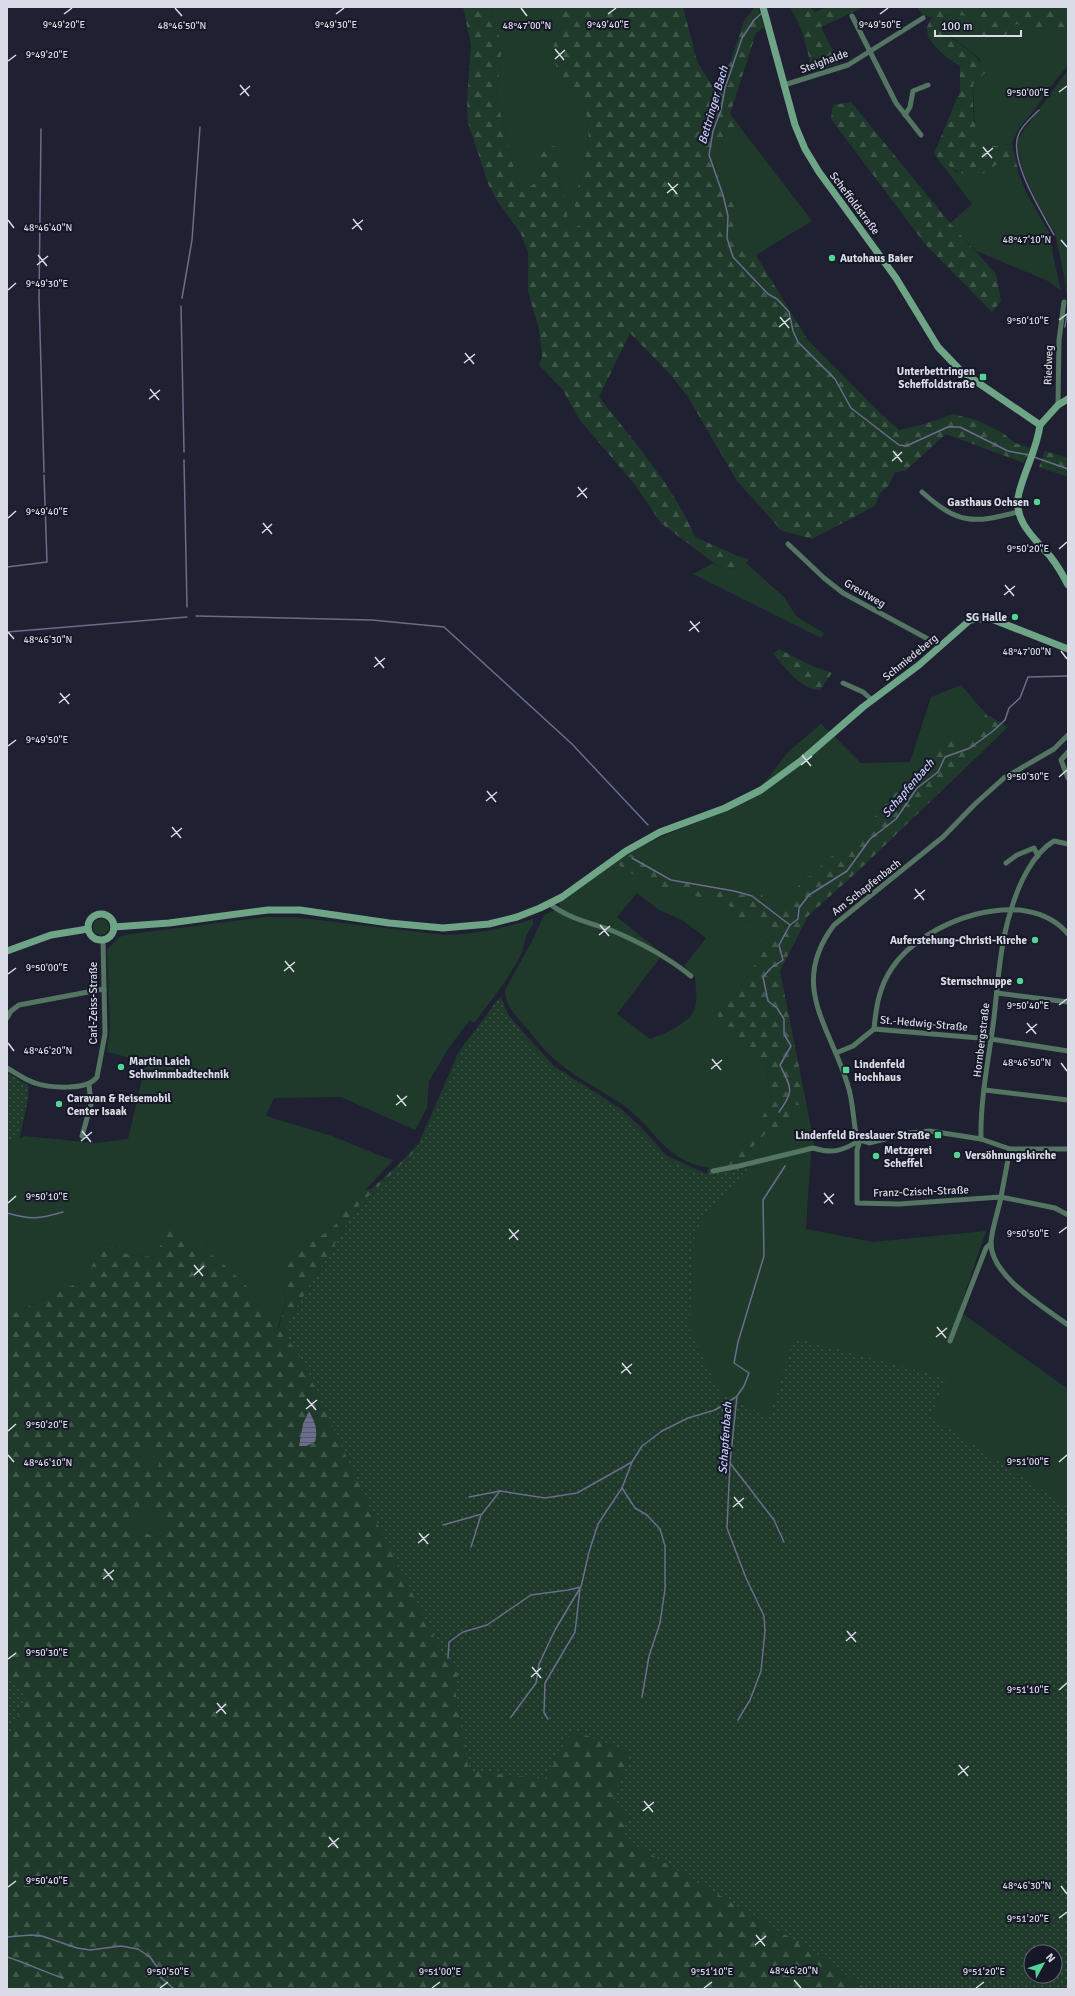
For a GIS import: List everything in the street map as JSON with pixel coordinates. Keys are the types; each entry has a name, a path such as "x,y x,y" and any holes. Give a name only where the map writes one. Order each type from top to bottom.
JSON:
{"street":[{"name":"Scheffoldstraße","path":"763,7 795,125 805,149 819,172 896,278 938,347 961,371 1040,425"},
{"path":"852,16 896,103 921,135"},
{"name":"Steighalde","path":"784,85 833,71 848,65 923,18"},
{"path":"905,115 910,107 913,91 928,85"},
{"name":"Riedweg","path":"1058,405 1059,340 1064,302"},
{"path":"1068,399 1058,405 1040,425 1035,450 1019,494 1018,512 1024,527 1057,566 1068,585"},
{"path":"922,492 946,511 965,519 990,520 1018,512"},
{"name":"Greutweg","path":"788,544 824,578 843,593 941,646"},
{"name":"Schmiedeberg","path":"114,927 169,923 268,910 300,910 388,923 443,928 489,924 518,917 550,904 562,897 626,851 660,832 743,800 784,775 872,700 941,646 970,620 989,618 1068,649"},
{"path":"843,683 863,692 872,700"},
{"name":"Am Schapfenbach","path":"860,1140 856,1134 848,1086 817,1009 814,990 814,973 817,955 826,935 846,914 910,866 943,837 975,804 1004,778 1054,750 1068,735"},
{"path":"1068,752 1061,760 1068,778"},
{"name":"Hornbergstraße","path":"981,1140 985,1090 1000,962 1011,910 1031,865 1038,856 1054,841 1068,844"},
{"path":"1006,863 1017,855 1034,848 1038,856"},
{"path":"550,904 577,920 607,929 648,947 691,976"},
{"path":"836,1053 853,1046 874,1029 876,1008 884,980 892,967 914,944 951,922 977,914 1011,910 1026,910 1038,913 1053,920 1068,934"},
{"path":"103,914 111,919 114,927 112,935 103,940 94,939 88,929 92,918 103,914"},
{"path":"7,951 51,935 88,929"},
{"name":"Carl-Zeiss-Straße","path":"89,1085 97,1076 103,1050 105,1019 103,940"},
{"path":"7,1018 11,1011 19,1005 104,990"},
{"path":"997,992 1068,1002"},
{"name":"St.-Hedwig-Straße","path":"874,1029 991,1039 1068,1051"},
{"path":"7,1068 33,1082 41,1084 52,1086 89,1085 91,1104 82,1136"},
{"path":"985,1090 1068,1100"},
{"path":"713,1171 813,1148 822,1151 840,1150 850,1147 860,1140 869,1143 909,1133 930,1131 981,1140 1010,1149 1068,1149"},
{"name":"Franz-Czisch-Straße","path":"860,1140 857,1150 857,1203 899,1204 1001,1197"},
{"path":"950,1341 986,1248 991,1243 1010,1149"},
{"path":"1001,1197 1054,1208 1068,1215"},
{"path":"991,1243 1003,1272 1012,1283 1068,1325"}],"green space":[{"path":"463,7 491,7 502,47 496,96 520,192 541,180 537,160 540,143 557,147 560,182 566,205 569,229 581,225 574,204 589,141 586,111 556,66 553,47 561,27 561,7 683,7 697,61 718,96 722,86 724,70 730,63 744,21 755,7 758,7 764,27 756,33 730,114 743,131 736,134 726,132 714,164 720,181 734,198 733,239 756,255 807,339 877,410 899,430 925,424 953,414 976,420 1003,433 1015,443 1030,448 1024,463 946,434 905,471 895,472 889,485 880,493 875,506 812,539 780,530 737,481 688,397 669,373 630,333 599,397 652,464 676,500 695,537 740,557 749,559 741,570 719,567 661,523 635,485 579,419 563,390 539,365 542,356 539,329 528,292 528,252 521,234 498,202 489,186 468,123 467,101 471,45"},
{"path":"491,7 561,7 561,27 553,47 556,65 586,111 589,142 574,204 581,225 569,229 566,205 560,182 556,147 537,160 542,180 520,192 496,96 502,47"},
{"path":"790,7 810,7 815,12 827,7 864,7 821,27 839,63 813,72 801,28"},
{"path":"917,7 1068,7 1068,29 1033,29 1016,24 1003,40 995,42 991,38 986,44 977,38 981,28 973,20 965,16 946,16 939,27 976,57 986,72 973,84 973,109 977,134 986,147 1012,144 1019,174 1010,173 998,163 984,173 976,176 969,176 956,170 934,154 960,91 960,67 939,51 935,46 928,35 927,29 932,17 924,16"},
{"path":"963,14 974,19 981,28 977,38 1003,40 1016,24 1033,29 1068,29 1068,66 1020,128 1012,144 986,147 979,140 975,127 973,84 981,60 939,27 946,16"},
{"path":"1068,70 1068,304 1064,275 1055,233 1038,205 1024,174 1018,153 1018,140"},
{"path":"851,102 950,223 996,274 1001,301 992,312 925,244 831,119 833,105"},
{"path":"743,131 812,221 756,255 732,239 734,198 720,181 714,164 726,132 736,134"},
{"path":"934,154 957,172 981,175 998,163 1010,173 1019,174 1026,192 1051,236 1053,255 1061,291 1048,281 976,251 950,223 972,204"},
{"path":"1045,451 1068,458 1068,477 1039,467"},
{"path":"713,563 719,567 740,570 746,563 784,597 796,616 824,633 821,638 693,574"},
{"path":"779,649 810,665 832,673 820,690 806,686 794,677 773,654"},
{"path":"961,685 986,714 964,742 923,754 916,775 892,796 843,856 817,875 805,877 778,912 769,913 743,895 698,886 661,874 629,853 643,845 729,810 756,796 780,781 834,736 861,763 910,762 931,697"},
{"path":"986,714 1008,727 859,870 808,916 780,971 807,1107 793,1104 790,1125 766,1133 748,1152 751,1165 707,1174 709,1168 733,1155 751,1137 771,1101 766,1065 752,1048 741,1044 737,1029 723,1025 708,996 728,1001 738,992 766,947 767,932 749,920 736,921 735,912 727,904 651,885 643,877 636,876 615,863 629,853 661,874 698,886 743,895 760,888 768,913 778,912 805,877 817,875 819,868 834,854 843,856 892,796 916,775 923,754 950,737 964,742"},
{"path":"821,724 830,732 783,773 762,786 788,752"},
{"path":"615,863 636,876 643,877 651,885 727,904 744,919 757,923 767,932 766,947 738,992 728,1001 708,996 737,1029 741,1044 752,1048 766,1065 771,1102 751,1137 733,1155 709,1168 682,1159 663,1144 627,1108 559,1063 511,1010 505,995 505,990 531,943 544,915 560,908 559,902","holes":["637,893 659,910 682,920 706,938 684,966 695,976 696,1000 693,1013 683,1023 650,1039 617,1014 663,954 617,917"]},
{"path":"266,917 294,917 443,935 466,934 533,919 533,925 527,934 520,956 504,982 474,1023 470,1020 448,1049 429,1081 427,1108 415,1130 341,1097 274,1098 266,1116 332,1136 394,1160 365,1190 351,1195 336,1224 325,1233 305,1245 284,1287 286,1301 277,1330 245,1284 221,1262 129,1255 106,1243 83,1280 7,1317 7,1077 9,1074 28,1085 29,1091 20,1138 24,1136 96,1143 128,1139 146,1062 107,1052 110,1029 107,950 119,937 130,934"},
{"path":"98,919 104,919 109,924 107,933 104,935 98,935 93,930 93,924"},
{"path":"501,996 508,1015 554,1066 620,1108 640,1126 666,1155 707,1174 693,1231 751,1165 748,1152 766,1133 790,1125 793,1104 807,1107 814,1143 811,1152 806,1229 873,1242 986,1231 959,1311 1068,1389 1068,1989 854,1972 622,1835 428,1122 459,1051"},
{"path":"498,999 526,1040 553,1067 619,1111 667,1159 683,1168 700,1174 749,1167 695,1230 689,1328 721,1394 769,1417 794,1338 946,1378 931,1417 1068,1507 1068,1989 866,1989 819,1955 622,1837 628,1815 612,1802 631,1752 572,1730 546,1779 469,1771 455,1690 459,1669 442,1653 376,1521 300,1356 288,1340 288,1322 357,1207 414,1152 427,1130 462,1051"},
{"path":"9,1074 28,1085 28,1099 21,1126 12,1139 7,1142 7,1077"},
{"path":"428,1122 633,1749 612,1800 632,1813 622,1835 854,1972 878,1989 7,1989 7,1317 83,1280 106,1243 129,1255 154,1257 172,1225 221,1262 245,1284 278,1330 286,1301 284,1287 286,1261 305,1245 325,1233 336,1224 351,1195 360,1190 371,1189 401,1162 418,1144","holes":["147,1450 160,1457 157,1472 152,1473 139,1459","143,1501 156,1510 166,1529 160,1538 145,1533 127,1522"]},
{"path":"147,1450 160,1457 157,1472 152,1473 138,1459"},
{"path":"143,1501 156,1510 166,1529 160,1538 145,1533 127,1522"},
{"path":"7,1675 26,1697 7,1741"}],"water":[{"path":"309,1411 315,1426 315,1442 306,1446 299,1446 303,1424"}],"waterway":[{"name":"Bettringer Bach","path":"762,13 754,20 742,38 725,88 721,110 713,131 709,155 723,195 728,216 727,238 733,257 768,294 777,299 789,312 793,331 798,342 835,379 851,408 899,445 906,446 948,427 960,427 1008,451 1029,455"},
{"path":"1039,110 1022,129 1018,136 1016,147 1022,173 1028,187 1054,235"},
{"path":"182,298 192,240 200,127"},
{"path":"41,129 39,298 44,472"},
{"path":"181,306 184,452"},
{"path":"1065,327 1067,314"},
{"name":"Bettringer Bach","path":"1034,457 1068,469"},
{"path":"184,460 187,607"},
{"path":"7,567 47,562 44,475"},
{"path":"196,616 372,620 444,627 572,744 648,825"},
{"path":"7,632 187,617"},
{"name":"Schapfenbach","path":"779,1112 787,1099 790,1089 780,1065 791,1046 784,1034 784,1019 777,1008 768,1001 763,977 771,968 783,960 779,945 790,925 798,919 799,908 809,895 847,871 870,839 896,819 917,788 938,772 945,757 970,748 1005,720 1009,708 1020,698 1028,677 1068,676"},
{"path":"632,858 671,880 734,891 752,896 790,925"},
{"name":"Schapfenbach","path":"738,1720 750,1700 761,1671 765,1631 764,1616 746,1578 727,1528 730,1463 737,1396 744,1386 749,1373 734,1363 738,1342 764,1256 763,1200 785,1166"},
{"path":"7,1213 22,1217 35,1218 63,1212"},
{"path":"469,1497 500,1491 545,1498 577,1493 632,1462 642,1446 662,1431 688,1418 715,1410 736,1397"},
{"path":"448,1658 449,1642 463,1632 487,1625 531,1595 581,1587 589,1552 598,1524 622,1488 632,1462"},
{"path":"730,1463 774,1520 784,1542"},
{"path":"622,1488 635,1508 647,1515 660,1529 665,1546 665,1589 660,1623 649,1656 642,1697"},
{"path":"443,1525 482,1514 500,1491"},
{"path":"471,1547 481,1515"},
{"path":"511,1717 536,1683 539,1664 555,1630 580,1588"},
{"path":"548,1719 544,1713 545,1683 575,1632 580,1589"},
{"path":"7,1937 31,1935 42,1936 77,1948 90,1950 121,1946 138,1949 150,1957 157,1967 159,1976 174,1989"},
{"path":"7,1957 63,1978"}],"place":[{"name":"Autohaus Baier","path":"832,258"},
{"name":"Unterbettringen Scheffoldstraße","path":"983,377"},
{"name":"Gasthaus Ochsen","path":"1037,502"},
{"name":"SG Halle","path":"1015,617"},
{"name":"Auferstehung-Christi-Kirche","path":"1035,940"},
{"name":"Sternschnuppe","path":"1020,981"},
{"name":"Martin Laich Schwimmbadtechnik","path":"121,1067"},
{"name":"Lindenfeld Hochhaus","path":"846,1070"},
{"name":"Caravan & Reisemobil Center Isaak","path":"59,1104"},
{"name":"Lindenfeld Breslauer Straße","path":"938,1135"},
{"name":"Versöhnungskirche","path":"957,1155"},
{"name":"Metzgerei Scheffel","path":"876,1156"}]}
